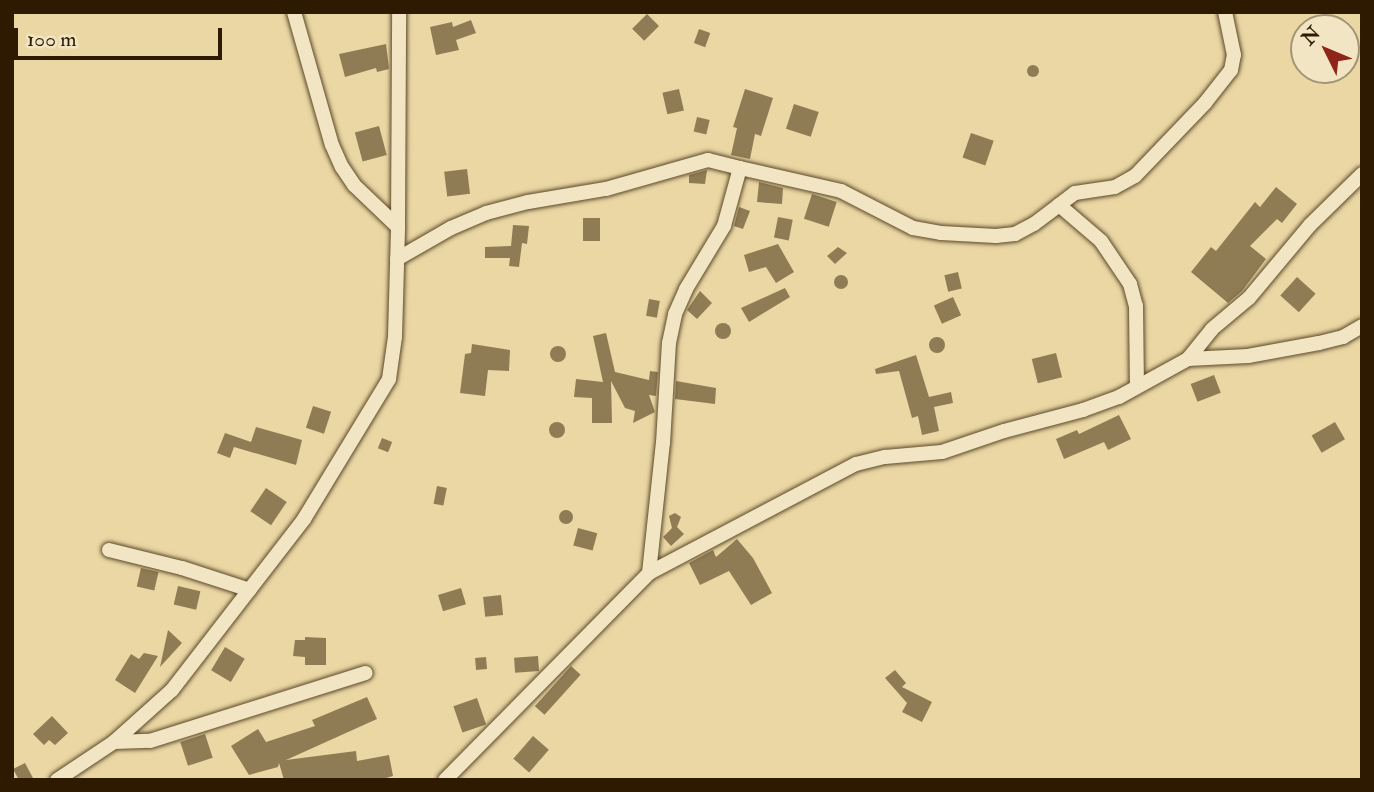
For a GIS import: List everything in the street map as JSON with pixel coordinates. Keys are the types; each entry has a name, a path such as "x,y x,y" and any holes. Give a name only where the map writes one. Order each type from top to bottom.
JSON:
{"street":[{"path":"295,12 332,145 342,167 354,185 398,227"},
{"path":"57,780 114,741 147,715 172,690 304,519 389,379 395,337 398,227 398,12"},
{"path":"397,259 451,228 507,208 606,189 708,160 841,191 913,228 941,233 996,236 1015,234 1034,225 1074,193 1115,187 1135,176 1205,103 1231,70 1234,55 1226,12"},
{"path":"649,573 663,443 669,343 675,314 686,289 724,226 740,169"},
{"path":"445,780 649,573 856,464 885,457 942,452 1004,431 1083,410 1119,397 1188,359 1212,329 1249,298 1285,252 1362,174"},
{"path":"1059,205 1101,240 1130,284 1136,306 1137,386"},
{"path":"1188,359 1248,356 1319,343 1343,337 1362,326"},
{"path":"109,550 182,568 250,590"},
{"path":"114,741 150,741 366,673"}],"building":[{"path":"647,14 659,26 644,41 632,29"},
{"path":"471,20 476,33 456,40 459,50 436,55 430,27 452,22 453,27"},
{"path":"699,29 710,33 705,47 694,43"},
{"path":"386,44 389,69 377,72 376,68 345,77 339,54"},
{"path":"1033,65 1039,71 1033,77 1027,71"},
{"path":"679,89 684,110 667,114 662,93"},
{"path":"745,89 773,98 761,136 755,134 750,159 731,155 737,128 733,127"},
{"path":"794,104 819,112 811,137 786,129"},
{"path":"697,117 710,120 706,135 694,132"},
{"path":"379,126 387,155 363,161 355,132"},
{"path":"971,133 994,141 985,165 963,158"},
{"path":"467,169 470,194 447,197 444,172"},
{"path":"707,170 705,184 689,183 689,175"},
{"path":"759,182 783,188 782,204 757,202"},
{"path":"1276,187 1297,204 1282,223 1277,219 1250,246 1266,259 1242,291 1228,303 1191,272 1211,247 1216,251 1255,202 1260,207"},
{"path":"812,194 837,202 829,227 804,219"},
{"path":"739,207 750,211 743,229 734,226"},
{"path":"778,217 793,220 789,240 774,238"},
{"path":"583,218 600,218 600,241 583,241"},
{"path":"513,225 529,226 527,244 522,243 519,267 509,266 510,258 485,258 485,247 511,246"},
{"path":"778,244 794,272 776,283 766,267 749,272 744,255"},
{"path":"838,247 847,253 835,264 827,256"},
{"path":"958,272 962,289 948,292 944,275"},
{"path":"838,275 844,275 848,282 844,289 838,289 834,285 834,279"},
{"path":"1297,277 1316,294 1299,312 1280,296"},
{"path":"785,288 790,297 749,322 741,308"},
{"path":"700,291 712,303 697,319 687,310"},
{"path":"953,297 961,315 942,324 934,306"},
{"path":"649,299 660,301 657,318 646,316"},
{"path":"723,323 729,325 729,337 723,339 717,337 715,331 717,325"},
{"path":"606,333 615,372 649,380 650,371 658,372 656,396 649,395 655,412 633,423 635,411 625,408 611,381 612,423 592,423 592,398 574,397 576,379 603,382 593,336"},
{"path":"937,337 943,339 943,351 937,353 931,351 929,345 931,339"},
{"path":"472,344 510,350 509,371 488,370 485,396 460,393 465,354 471,353"},
{"path":"558,346 566,354 558,362 550,354"},
{"path":"1056,353 1062,377 1038,383 1032,359"},
{"path":"916,355 929,397 951,392 953,403 934,407 939,431 922,435 918,416 912,418 899,371 876,374 875,369"},
{"path":"1214,375 1221,393 1197,402 1191,384"},
{"path":"676,381 716,388 715,404 675,399"},
{"path":"313,406 331,412 324,434 306,428"},
{"path":"1119,415 1131,439 1108,450 1104,442 1064,459 1056,439 1077,430 1079,434"},
{"path":"554,422 560,422 565,430 563,436 554,438 549,433 549,427"},
{"path":"1335,422 1345,439 1322,453 1312,436"},
{"path":"256,427 302,440 296,465 234,447 230,458 217,453 225,433 251,442"},
{"path":"382,438 392,442 388,452 378,448"},
{"path":"437,486 447,488 443,506 434,504"},
{"path":"266,488 287,502 271,525 250,511"},
{"path":"566,510 571,512 571,522 566,524 561,522 559,517 561,512"},
{"path":"675,513 681,517 677,527 684,534 671,546 663,537 672,528 669,516"},
{"path":"578,528 597,533 593,551 573,545"},
{"path":"737,539 753,558 772,593 751,605 729,571 700,585 689,563 713,550 716,557"},
{"path":"141,568 159,572 154,591 137,587"},
{"path":"178,586 200,591 196,610 174,605"},
{"path":"461,588 466,604 443,611 438,595"},
{"path":"501,595 503,615 485,617 483,597"},
{"path":"168,630 182,643 160,667"},
{"path":"305,637 326,638 326,665 305,665 305,657 293,656 295,640 305,640"},
{"path":"225,647 245,659 231,682 211,670"},
{"path":"144,653 158,656 135,693 115,680 131,654 139,659"},
{"path":"538,656 539,671 515,673 514,658"},
{"path":"486,657 487,669 476,670 475,658"},
{"path":"571,666 581,675 545,715 535,706"},
{"path":"895,670 906,683 902,687 932,702 922,722 902,712 907,703 885,678"},
{"path":"367,697 377,719 286,760 356,751 357,761 389,755 393,776 379,780 284,780 279,763 278,767 249,775 231,746 258,729 266,742 315,726 312,720"},
{"path":"477,698 486,724 462,733 453,706"},
{"path":"52,716 68,733 55,745 49,740 44,745 33,734"},
{"path":"205,734 213,758 188,766 180,742"},
{"path":"533,736 549,750 529,772 513,759"},
{"path":"25,763 34,780 19,780 13,769"}]}
